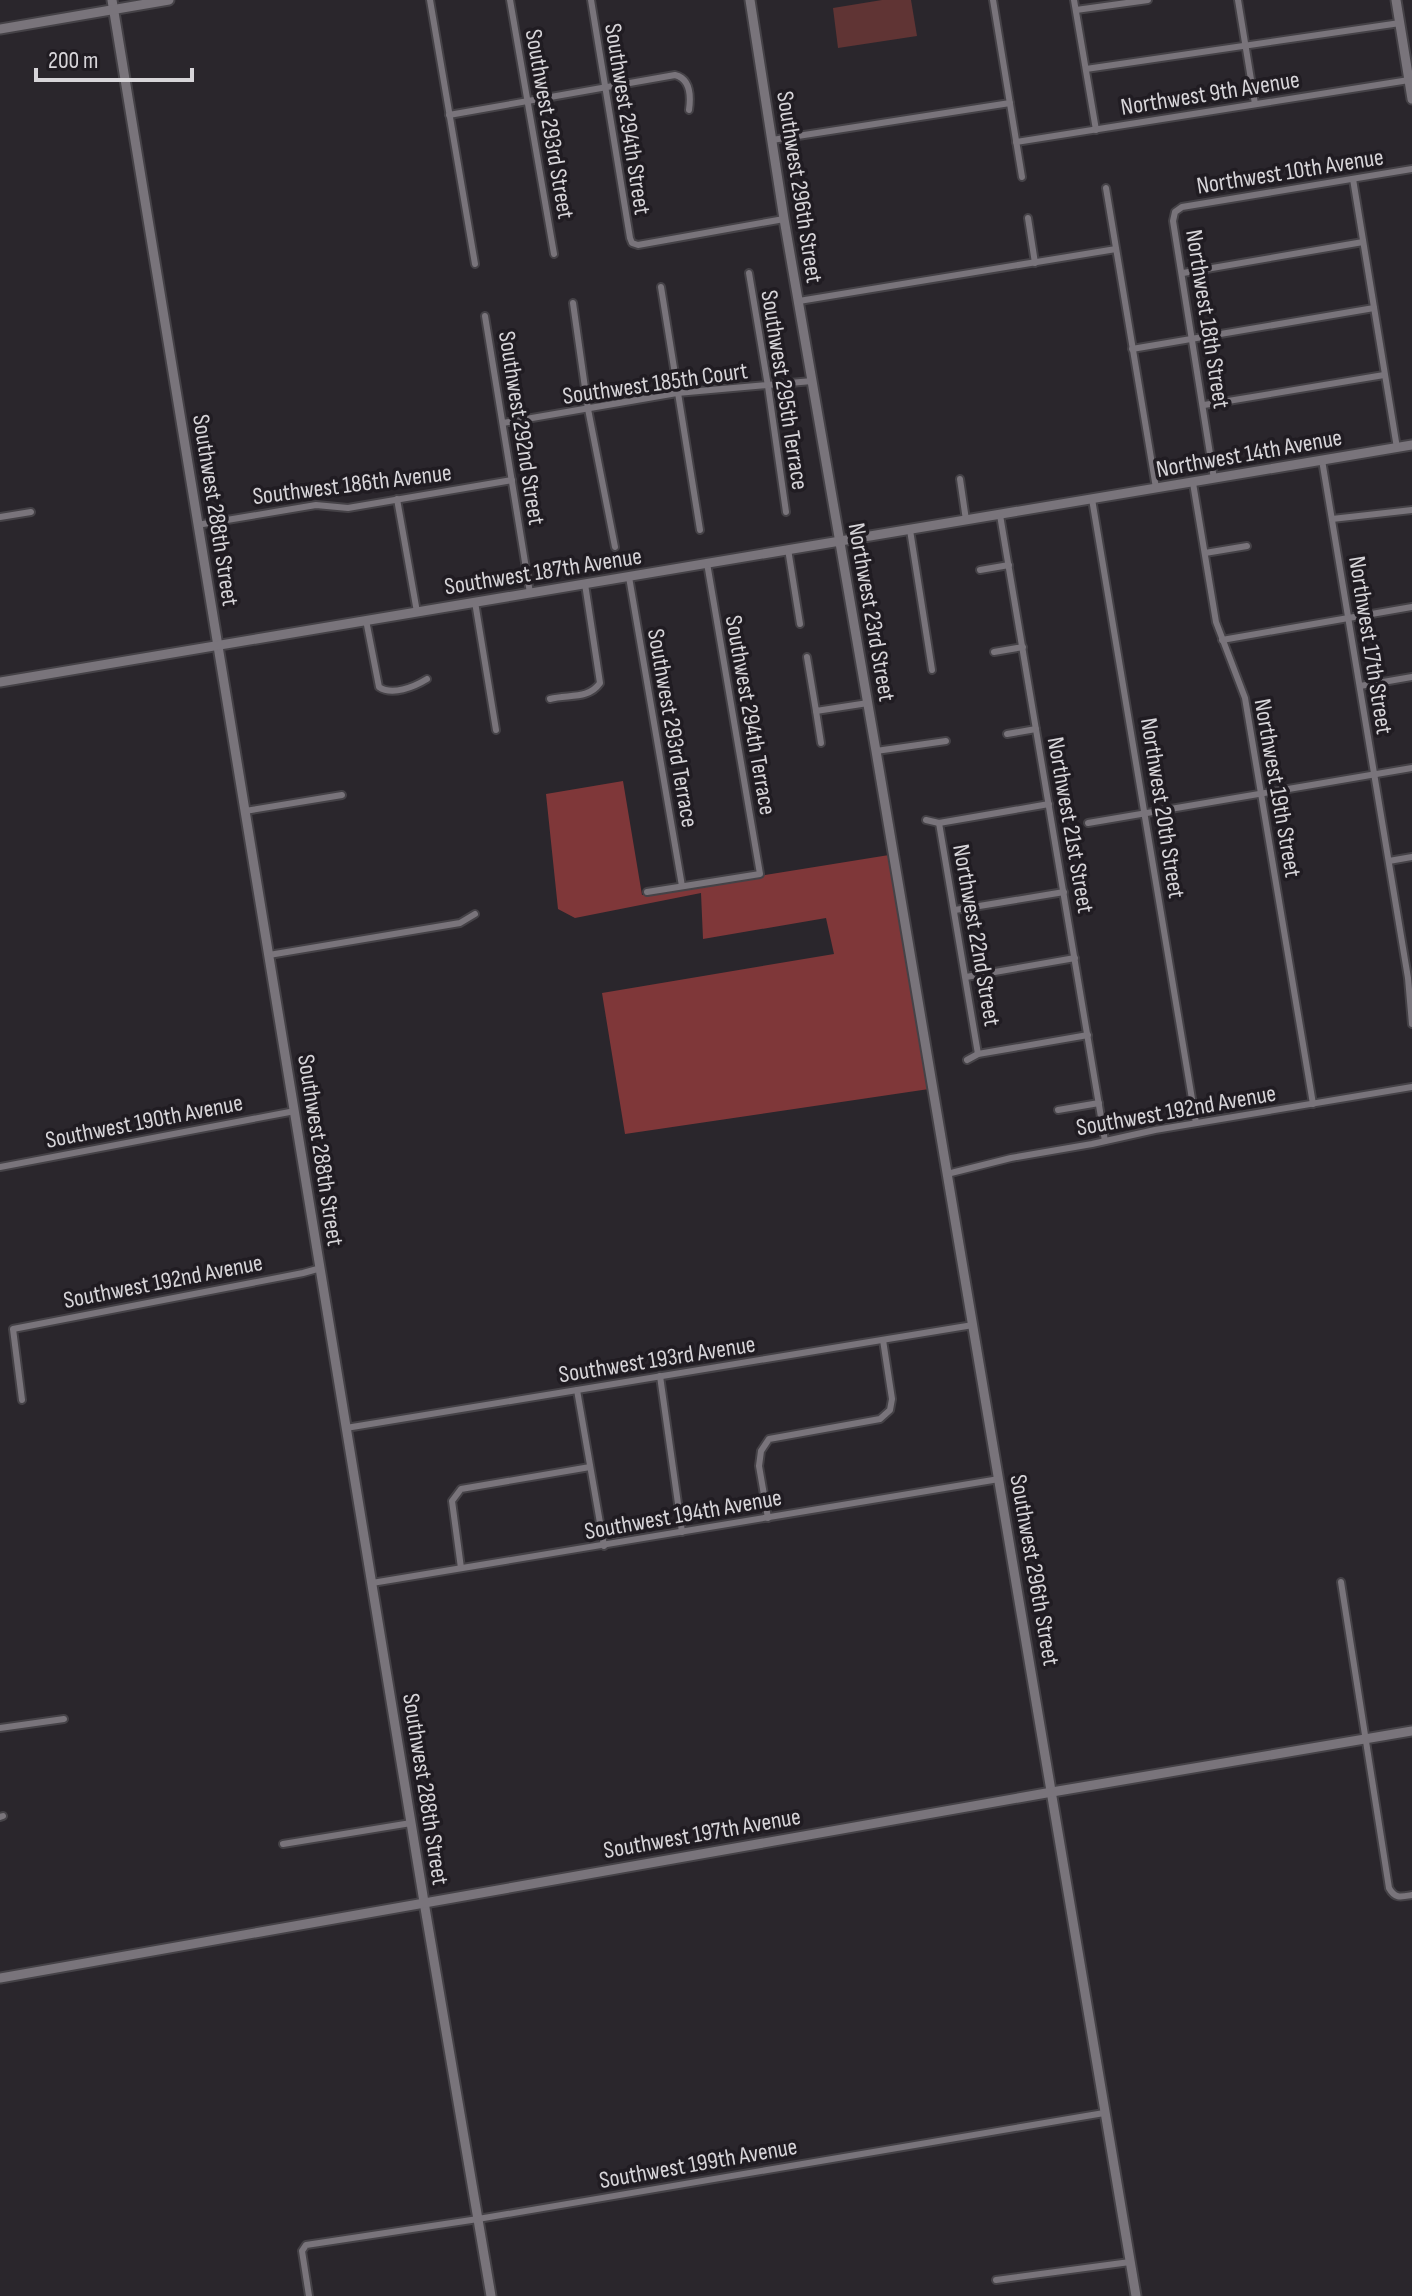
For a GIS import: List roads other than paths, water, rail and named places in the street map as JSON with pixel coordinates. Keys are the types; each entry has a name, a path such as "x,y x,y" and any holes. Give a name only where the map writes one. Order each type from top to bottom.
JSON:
{"street":[{"path":"0,29 112,5 169,0"},
{"path":"430,0 475,264"},
{"name":"Southwest 293rd Street","path":"510,0 554,254"},
{"name":"Southwest 294th Street","path":"591,0 632,243 638,245 784,219"},
{"name":"Southwest 296th Street","path":"750,0 812,381"},
{"path":"993,0 1022,177"},
{"path":"1074,0 1096,130"},
{"path":"1076,10 1147,0"},
{"path":"1238,0 1255,104"},
{"path":"1396,0 1412,99"},
{"name":"Southwest 288th Street","path":"112,5 491,2296"},
{"path":"1086,69 1400,23"},
{"path":"449,115 669,77 681,77 687,84 689,110"},
{"name":"Northwest 9th Avenue","path":"1016,142 1409,80"},
{"path":"772,140 1010,103"},
{"name":"Northwest 10th Avenue","path":"1175,212 1182,207 1412,169"},
{"path":"1353,179 1397,448"},
{"path":"1106,188 1156,489"},
{"name":"Northwest 18th Street","path":"1175,212 1173,221 1214,479"},
{"path":"1028,218 1035,263"},
{"path":"1183,273 1363,242"},
{"path":"799,301 1116,249"},
{"name":"Southwest 295th Terrace","path":"749,273 786,512"},
{"path":"661,287 700,530"},
{"path":"573,303 588,409 615,547"},
{"path":"1132,349 1374,308"},
{"name":"Southwest 292nd Street","path":"485,316 530,593"},
{"path":"1204,405 1384,375"},
{"name":"Southwest 185th Court","path":"503,423 677,393 812,381"},
{"name":"Northwest 23rd Street","path":"812,381 893,850"},
{"name":"Northwest 14th Avenue","path":"1092,499 1412,445"},
{"name":"Northwest 17th Street","path":"1322,460 1389,861 1407,948 1412,1024"},
{"path":"960,479 966,520"},
{"name":"Southwest 186th Avenue","path":"197,525 316,505 348,508 512,480"},
{"name":"Northwest 19th Street","path":"1193,483 1216,622 1245,698 1313,1104"},
{"path":"397,499 417,612"},
{"name":"Southwest 187th Avenue","path":"0,682 1092,499"},
{"name":"Northwest 20th Street","path":"1092,499 1196,1123"},
{"path":"1332,519 1412,510"},
{"path":"0,517 31,512"},
{"name":"Northwest 21st Street","path":"1000,515 1105,1141"},
{"path":"910,530 932,670"},
{"path":"1205,553 1247,546"},
{"path":"788,549 800,624"},
{"name":"Southwest 294th Terrace","path":"682,886 760,874 707,563"},
{"path":"980,570 1009,565"},
{"name":"Southwest 293rd Terrace","path":"629,577 682,886"},
{"path":"550,699 590,693 598,687 600,677 585,584"},
{"path":"475,602 496,730"},
{"path":"1222,640 1412,607"},
{"path":"366,620 379,687 385,691 394,690 414,686 427,679"},
{"path":"994,652 1023,647"},
{"path":"807,657 821,743"},
{"path":"1360,686 1412,677"},
{"path":"816,711 868,703"},
{"path":"1007,734 1036,729"},
{"path":"876,751 946,741"},
{"path":"1088,823 1412,768"},
{"path":"245,811 342,795"},
{"path":"926,820 939,823 1049,804"},
{"name":"Northwest 22nd Street","path":"939,823 978,1054"},
{"name":"Southwest 296th Street","path":"893,850 1136,2296"},
{"path":"1389,861 1412,857"},
{"path":"647,892 682,886"},
{"path":"955,910 1064,892"},
{"path":"269,955 460,923 475,914"},
{"path":"966,977 1075,958"},
{"path":"967,1060 978,1054 1088,1035"},
{"name":"Southwest 192nd Avenue","path":"947,1174 1011,1158 1196,1123 1412,1087"},
{"path":"1058,1110 1099,1103"},
{"name":"Southwest 190th Avenue","path":"0,1167 295,1111"},
{"name":"Southwest 192nd Avenue","path":"22,1400 13,1329 321,1268"},
{"name":"Southwest 193rd Avenue","path":"346,1428 973,1325"},
{"path":"768,1518 759,1466 761,1451 769,1439 880,1419 890,1410 892,1399 883,1340"},
{"path":"660,1376 682,1532"},
{"path":"577,1390 604,1546"},
{"path":"461,1568 452,1501 461,1489 590,1467"},
{"name":"Southwest 194th Avenue","path":"371,1583 999,1479"},
{"path":"1341,1582 1389,1888 1398,1898 1412,1895"},
{"path":"0,1728 64,1719"},
{"name":"Southwest 197th Avenue","path":"0,1978 1412,1731"},
{"path":"283,1844 411,1823"},
{"name":"Southwest 199th Avenue","path":"309,2296 302,2251 306,2245 478,2219 1104,2113"},
{"path":"996,2280 1130,2262"}]}
